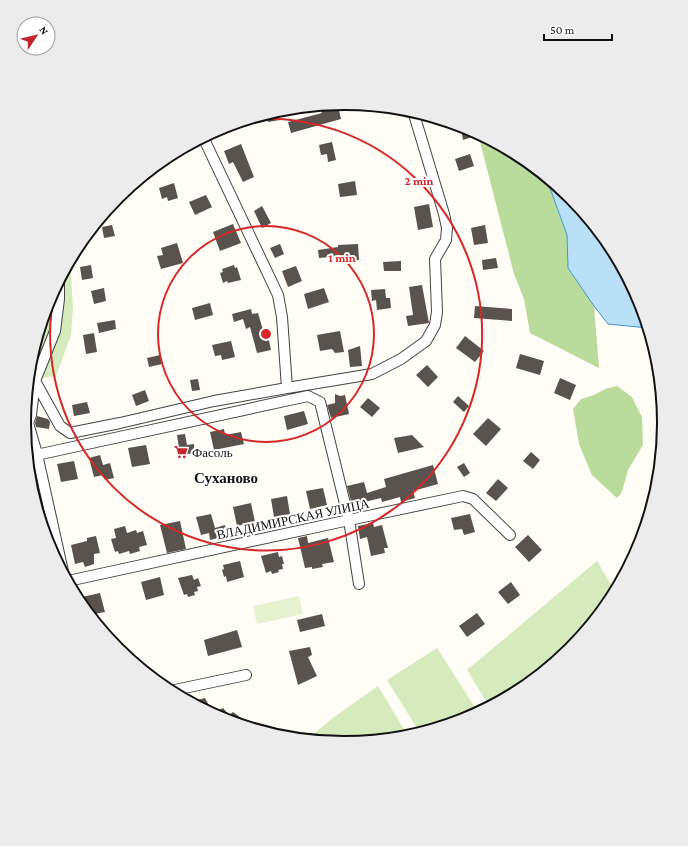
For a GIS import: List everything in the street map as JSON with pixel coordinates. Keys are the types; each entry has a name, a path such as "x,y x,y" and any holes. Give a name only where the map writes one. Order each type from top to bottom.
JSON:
{"street":[{"path":"35,381 60,426 70,433 214,401 372,374 401,359 416,349 426,341 435,325 437,312 434,259 446,240 447,228 415,119"},
{"path":"206,142 278,295 282,317 287,388"},
{"path":"32,409 35,381 55,331 59,294"},
{"path":"33,455 308,396 320,402 349,520 359,584"},
{"path":"34,462 56,545"},
{"name":"ВЛАДИМИРСКАЯ УЛИЦА","path":"73,580 463,496 472,498 510,535"},
{"path":"179,689 246,675"}],"green space":[{"path":"480,141 518,163 550,188 567,235 568,268 594,306 599,368 530,333 524,299 514,274"},
{"path":"71,270 73,307 71,335 56,376 34,379 37,362 48,322 55,303"},
{"path":"617,386 632,397 642,417 643,445 628,470 622,492 617,498 592,475 579,444 573,409 581,399 594,395 605,389"},
{"path":"597,561 612,585 592,614 579,629 535,671 486,702 467,670"},
{"path":"299,596 303,614 257,624 253,606"},
{"path":"437,648 475,707 445,719 416,727 387,680"},
{"path":"378,686 404,730 344,736 314,734 330,720"}],"water":[{"path":"550,188 579,217 604,249 625,285 642,327 608,324 568,268 567,235"}],"building":[{"path":"339,110 341,119 291,133 288,122 322,113 321,111"},
{"path":"279,117 280,120 268,122 267,120"},
{"path":"462,133 471,137 463,140"},
{"path":"332,142 336,160 328,162 327,154 321,155 319,145"},
{"path":"241,144 254,177 243,182 233,162 229,164 224,151"},
{"path":"470,154 474,166 459,171 455,159"},
{"path":"355,181 357,195 340,197 338,184"},
{"path":"174,183 178,198 168,201 167,197 162,199 159,188"},
{"path":"206,195 212,207 195,215 189,202"},
{"path":"429,204 433,227 418,230 414,207"},
{"path":"262,206 271,223 262,228 254,211"},
{"path":"233,224 241,243 220,251 213,232"},
{"path":"112,225 115,236 104,238 102,227"},
{"path":"485,225 488,243 474,245 471,228"},
{"path":"177,243 183,263 161,269 157,256 163,255 161,248"},
{"path":"280,244 284,254 275,258 270,248"},
{"path":"358,244 359,260 339,261 339,256 319,258 318,250 338,247 338,245"},
{"path":"496,258 498,268 483,270 482,260"},
{"path":"401,261 401,271 384,271 383,262"},
{"path":"91,265 93,278 82,280 80,267"},
{"path":"234,265 235,268 237,267 241,280 228,283 227,281 223,283 220,273 223,272 222,269"},
{"path":"296,266 302,281 288,287 282,271"},
{"path":"422,285 429,323 408,326 406,316 413,315 409,287"},
{"path":"104,288 106,301 94,304 91,291"},
{"path":"324,288 329,302 308,309 304,294"},
{"path":"385,289 386,298 390,298 391,308 377,310 376,300 372,301 371,290"},
{"path":"210,303 213,315 195,320 192,308"},
{"path":"475,306 512,309 512,321 474,318"},
{"path":"251,309 252,314 258,313 265,337 268,336 271,350 257,353 250,327 246,329 243,319 234,322 232,314"},
{"path":"115,320 116,329 99,333 97,323"},
{"path":"340,331 344,352 335,353 332,349 320,351 317,335"},
{"path":"94,333 97,352 86,354 83,335"},
{"path":"465,336 484,351 475,362 456,348"},
{"path":"231,341 235,357 222,360 221,355 215,356 212,345"},
{"path":"360,346 362,366 350,367 348,350"},
{"path":"520,354 544,361 540,375 516,368"},
{"path":"160,355 162,364 149,367 147,358"},
{"path":"427,365 438,377 428,387 416,375"},
{"path":"560,378 576,385 570,400 554,393"},
{"path":"198,379 200,390 192,391 190,380"},
{"path":"145,390 149,401 136,406 132,395"},
{"path":"335,394 340,396 345,395 349,414 331,418 327,405 335,403"},
{"path":"458,396 469,406 464,412 453,402"},
{"path":"368,398 380,408 372,417 360,407"},
{"path":"87,402 90,413 74,416 72,405"},
{"path":"304,411 308,424 287,430 284,416"},
{"path":"37,416 48,419 50,422 49,429 36,427 35,423"},
{"path":"488,418 501,429 486,446 473,434"},
{"path":"224,429 225,435 241,432 244,444 214,450 210,432"},
{"path":"185,434 187,445 194,444 195,453 180,455 177,435"},
{"path":"412,435 424,447 398,453 394,438"},
{"path":"146,445 150,464 132,467 128,448"},
{"path":"531,452 540,460 533,469 523,461"},
{"path":"100,455 103,465 110,463 114,478 105,480 103,475 94,477 89,458"},
{"path":"74,461 78,479 61,482 57,464"},
{"path":"464,463 470,473 464,477 457,467"},
{"path":"433,465 438,484 413,491 415,498 401,502 400,497 382,502 381,498 352,505 347,486 364,482 367,493 386,487 384,479"},
{"path":"498,479 508,488 496,501 486,493"},
{"path":"323,488 327,505 310,509 306,491"},
{"path":"287,496 290,514 274,517 271,499"},
{"path":"251,503 255,522 237,526 233,507"},
{"path":"211,514 215,528 225,525 227,536 210,540 209,533 201,535 196,517"},
{"path":"470,514 475,532 464,535 462,529 454,530 451,518"},
{"path":"180,521 186,549 167,553 160,525"},
{"path":"373,523 374,527 382,525 388,548 384,548 385,553 371,556 367,537 360,539 358,526"},
{"path":"125,526 127,533 136,530 137,533 143,531 147,545 139,547 140,551 130,554 129,551 119,554 118,551 115,552 111,539 116,538 114,529"},
{"path":"528,535 542,550 529,562 515,547"},
{"path":"96,536 100,553 94,554 94,564 85,567 83,562 75,564 71,545 87,541 87,538"},
{"path":"307,536 308,543 328,538 334,562 322,564 323,567 312,569 312,567 305,568 298,538"},
{"path":"278,552 279,557 282,556 284,564 282,564 283,569 272,574 271,571 266,573 261,556"},
{"path":"240,561 244,577 227,582 226,576 224,577 222,570 224,569 223,565"},
{"path":"192,575 194,580 198,578 201,586 197,587 198,591 194,592 195,595 188,597 187,594 184,595 178,578"},
{"path":"160,577 164,595 146,600 141,582"},
{"path":"511,582 520,595 508,604 498,592"},
{"path":"100,593 105,612 96,614 84,597"},
{"path":"477,613 485,624 467,637 459,626"},
{"path":"322,614 325,626 300,632 297,620"},
{"path":"237,630 242,647 208,656 204,640"},
{"path":"310,647 312,655 308,657 317,676 298,685 289,651"},
{"path":"205,698 209,705 206,704 198,700"},
{"path":"223,708 228,713 219,710"},
{"path":"233,712 243,719 230,714"}],"place":[{"name":"Фасоль","path":"181,452"}],"district":[{"name":"Суханово","path":"226,478"}]}
